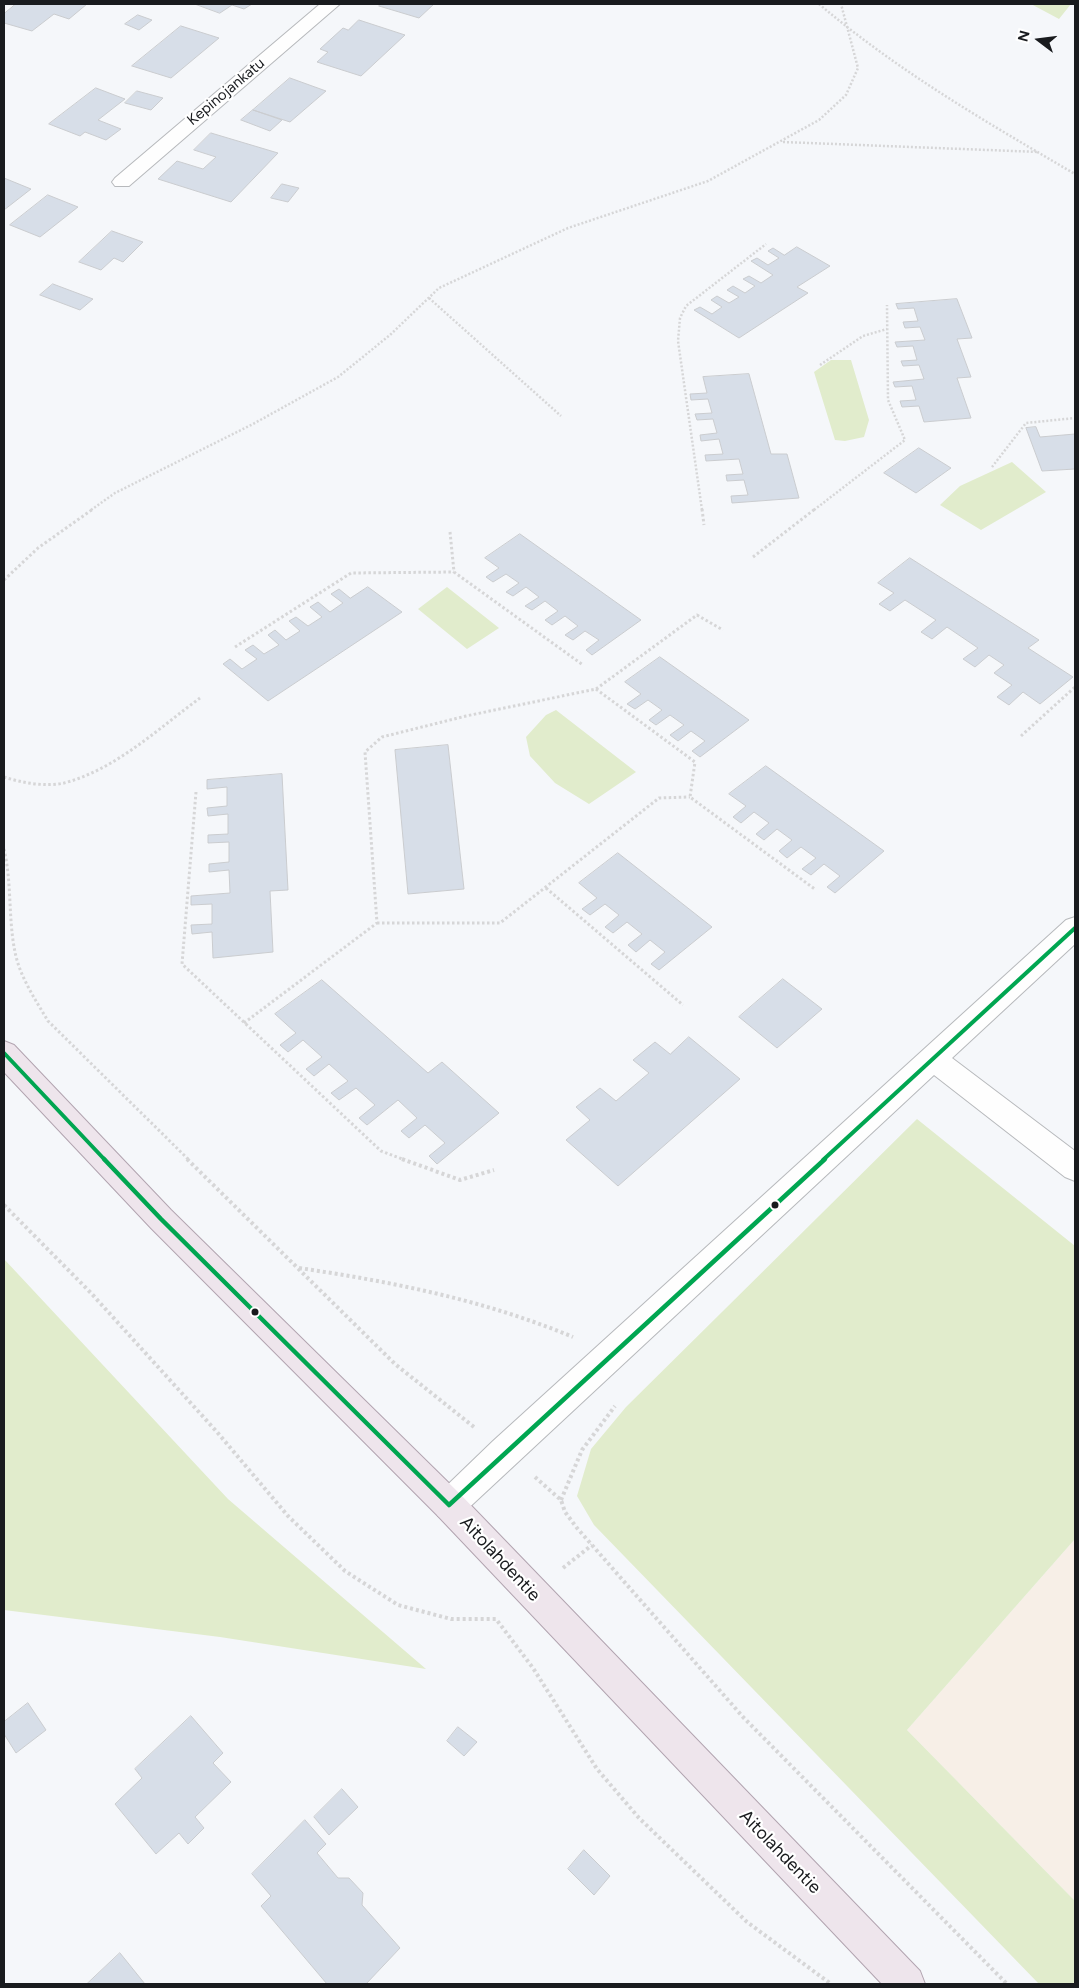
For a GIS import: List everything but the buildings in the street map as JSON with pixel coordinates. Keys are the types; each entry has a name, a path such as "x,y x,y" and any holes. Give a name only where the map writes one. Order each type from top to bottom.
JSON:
{"main road":[{"name":"Aitolahdentie","path":"4,1053 161,1219 449,1505 907,1984"}],"street":[{"name":"Kepinojankatu","path":"122,182 170,139 331,4"},
{"path":"449,1505 504,1452 1075,928"},
{"path":"933,1059 1075,1168"}],"path":[{"path":"819,4 850,32 898,67 1075,174"},
{"path":"4,580 38,548 115,493 253,424 338,376 390,335 439,288 502,257 568,228 708,181 819,120 846,95 858,68 850,32 841,4"},
{"path":"781,142 1040,152"},
{"path":"704,525 678,341 680,318 686,306 739,268 750,255 766,244"},
{"path":"429,298 561,416"},
{"path":"753,558 905,440 888,400 887,305"},
{"path":"820,365 862,336 887,329"},
{"path":"992,467 1026,423 1075,418"},
{"path":"450,532 454,572"},
{"path":"235,647 351,573 454,572 583,666"},
{"path":"377,923 365,752 382,737 466,716 596,689 697,615 722,630"},
{"path":"1021,736 1075,686"},
{"path":"596,689 695,762 690,797"},
{"path":"4,777 12,781 64,784 108,764 200,698"},
{"path":"196,792 182,964 381,1151 460,1180 494,1170"},
{"path":"244,1023 377,923 500,923 660,798 690,797 816,890"},
{"path":"4,849 10,869 15,951 27,986 48,1021 395,1364 561,1500 565,1512 577,1528 742,1717 1007,1984"},
{"path":"546,888 683,1005"},
{"path":"4,1205 111,1315 217,1432 288,1516 345,1571 398,1605 451,1619 496,1619 533,1668 597,1769 639,1818 747,1922 831,1984"},
{"path":"298,1268 391,1281 436,1291 543,1324 573,1337"}],"shaded area":[{"path":"1075,1539 1075,1901 907,1730"}],"green space":[{"path":"1031,4 1071,4 1059,19"},
{"path":"831,360 851,360 869,420 864,437 845,441 835,440 814,372"},
{"path":"1012,462 1046,492 981,530 940,505 960,486"},
{"path":"447,587 499,628 467,649 418,609"},
{"path":"556,710 636,772 589,804 555,783 530,756 526,737 546,715"},
{"path":"917,1119 1075,1246 1075,1539 907,1730 1075,1901 1075,1984 1039,1984 594,1525 577,1496 591,1449 626,1407"},
{"path":"4,1259 228,1499 426,1669 220,1637 4,1610"}],"transit line":[{"path":"449,1505 1075,928"},
{"path":"4,1053 161,1219 449,1505"}]}
